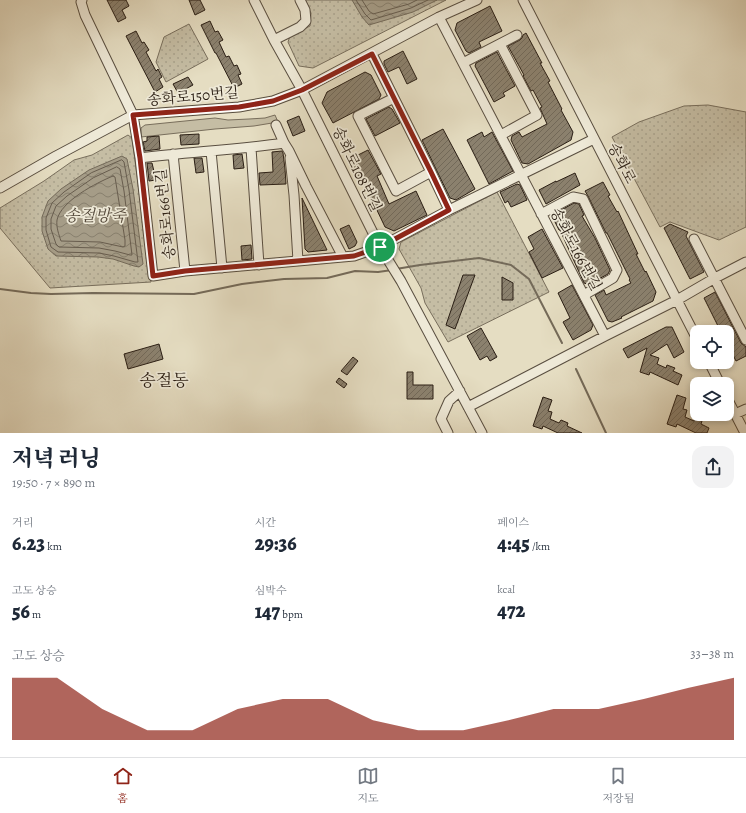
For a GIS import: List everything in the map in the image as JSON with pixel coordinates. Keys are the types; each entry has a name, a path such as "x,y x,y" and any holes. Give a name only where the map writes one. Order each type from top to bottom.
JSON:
{"street":[{"name":"송화로166번길","path":"82,0 81,2 84,15 133,115 140,158 153,276 185,271 354,256 380,247 449,210 594,139"},
{"name":"송화로108번길","path":"254,0 302,90 380,247 401,281 482,433"},
{"path":"274,40 300,27 306,21 305,10 300,0"},
{"name":"송화로150번길","path":"0,188 133,115 239,107 273,101 302,90 439,18 477,0"},
{"name":"송화로","path":"523,0 690,326"},
{"path":"439,18 521,175"},
{"path":"463,63 517,36"},
{"path":"500,44 536,115 501,135"},
{"path":"372,54 449,210"},
{"path":"394,98 358,116 396,190 431,172"},
{"path":"276,125 342,257"},
{"path":"140,158 251,148 287,147"},
{"path":"287,147 294,195 298,260"},
{"path":"251,148 259,265"},
{"path":"211,151 222,268"},
{"name":"송화로166번길","path":"173,154 185,271"},
{"name":"송화로166번길","path":"521,175 605,336"},
{"path":"294,195 298,186 306,186"},
{"path":"542,214 573,197 583,199 617,270 613,278 584,295"},
{"path":"694,239 746,340"},
{"path":"468,407 677,300 714,278 746,262"},
{"path":"448,433 441,419 449,401 460,391"},
{"path":"745,433 735,414 746,409"}],"shaded area":[{"path":"304,0 446,0 313,68 299,66 288,42 290,36 310,26 311,13"},
{"path":"189,24 208,59 166,82 156,62 164,37"},
{"path":"708,105 746,112 746,227 719,240 670,222 660,227 612,137 639,122 684,106"},
{"path":"275,115 278,122 254,126 141,137 141,128 145,125 215,118 228,120 265,118"},
{"path":"128,135 132,138 151,282 50,288 0,228 0,208 44,181 74,160 92,155"},
{"path":"497,192 549,292 448,342 425,303 421,288 399,249 401,242"}],"water":[{"path":"352,0 437,0 413,12 369,25 362,17"},
{"name":"송절방죽","path":"122,156 127,159 133,189 143,264 139,267 113,259 98,257 56,256 48,249 42,231 42,217 48,201 61,189 89,170"}],"building":[{"path":"107,0 126,0 129,6 122,10 126,18 118,22"},
{"path":"189,0 200,0 205,10 195,15"},
{"path":"490,6 502,31 479,42 481,47 469,53 466,51 455,30 457,23"},
{"path":"210,21 215,32 218,31 223,40 219,42 226,57 229,56 234,66 237,65 241,74 238,75 242,84 234,88 201,25"},
{"path":"136,31 142,43 144,42 149,50 146,52 156,71 158,69 162,77 159,79 163,87 155,92 126,36"},
{"path":"526,33 542,63 540,63 550,81 548,82 573,132 571,140 528,164 522,163 511,140 512,136 519,132 522,137 547,124 540,108 542,107 533,90 531,91 508,46 520,40"},
{"path":"403,51 417,79 407,84 399,67 388,72 384,64 384,61"},
{"path":"497,52 515,86 503,93 505,96 494,102 475,66 476,63"},
{"path":"365,72 371,75 381,95 379,99 333,123 322,103 327,92"},
{"path":"188,77 193,85 178,93 173,84"},
{"path":"389,107 392,109 400,123 375,136 366,119"},
{"path":"299,116 305,131 293,136 287,121"},
{"path":"443,129 475,189 456,200 450,198 422,140"},
{"path":"482,132 484,137 492,132 513,171 489,184 467,140"},
{"path":"199,134 199,144 181,145 180,135"},
{"path":"159,136 160,149 145,151 143,142 147,141 147,137"},
{"path":"368,150 381,174 377,176 389,204 416,191 427,215 394,231 385,227 364,183 360,185 351,166 353,165 350,159"},
{"path":"282,151 286,184 260,185 259,173 273,172 272,152"},
{"path":"242,154 244,168 234,169 233,155"},
{"path":"194,158 202,158 204,172 196,173"},
{"path":"147,163 152,163 156,180 149,181"},
{"path":"575,173 580,185 546,204 539,190"},
{"path":"603,182 610,195 608,196 617,212 618,211 638,254 636,254 656,292 653,301 612,322 608,321 595,295 604,290 606,295 631,283 585,191"},
{"path":"517,184 520,185 527,200 511,207 508,201 505,203 500,192"},
{"path":"302,198 327,250 308,252 305,249"},
{"path":"574,203 579,204 584,215 582,216 595,238 610,270 608,274 590,285 584,283 552,216"},
{"path":"670,224 688,232 686,236 704,272 690,279 664,228"},
{"path":"349,225 357,242 355,246 349,249 340,229"},
{"path":"542,229 563,268 542,278 529,252 534,249 528,237"},
{"path":"251,245 252,259 242,260 241,246"},
{"path":"463,275 475,275 455,329 446,325"},
{"path":"502,277 513,283 513,300 502,300"},
{"path":"572,285 593,325 591,330 573,340 563,322 570,318 558,293"},
{"path":"715,292 732,325 718,325 704,298"},
{"path":"666,327 672,327 684,352 674,358 667,344 650,355 659,358 657,364 666,368 667,365 675,368 673,371 682,375 678,385 650,372 649,375 640,372 647,348 628,358 623,349"},
{"path":"481,328 497,357 490,361 487,356 480,360 467,336"},
{"path":"734,329 741,343 746,347 746,356 736,361 734,357"},
{"path":"159,344 163,359 128,369 124,354"},
{"path":"353,357 358,361 347,375 341,371"},
{"path":"407,372 413,372 413,385 433,385 433,399 407,399"},
{"path":"339,378 347,384 344,388 336,382"},
{"path":"677,395 686,398 683,409 687,410 685,417 690,419 690,421 702,421 701,424 709,428 707,433 696,433 677,424 676,427 667,424"},
{"path":"543,397 552,400 548,411 552,412 550,419 559,423 561,420 568,423 567,426 582,433 558,433 543,426 542,429 533,426"}],"waterway":[{"path":"396,269 479,258 511,265 529,279 562,343"},
{"path":"0,289 51,294 194,294 242,284 284,279 327,278 355,271 378,272 392,270"},
{"path":"576,369 606,433"}],"district":[{"name":"송절동","path":"164,380"}],"route":[{"path":"372,54 449,210 380,247 354,256 185,271 153,276 140,158 133,115 239,107 273,101 302,90 372,54"}]}
